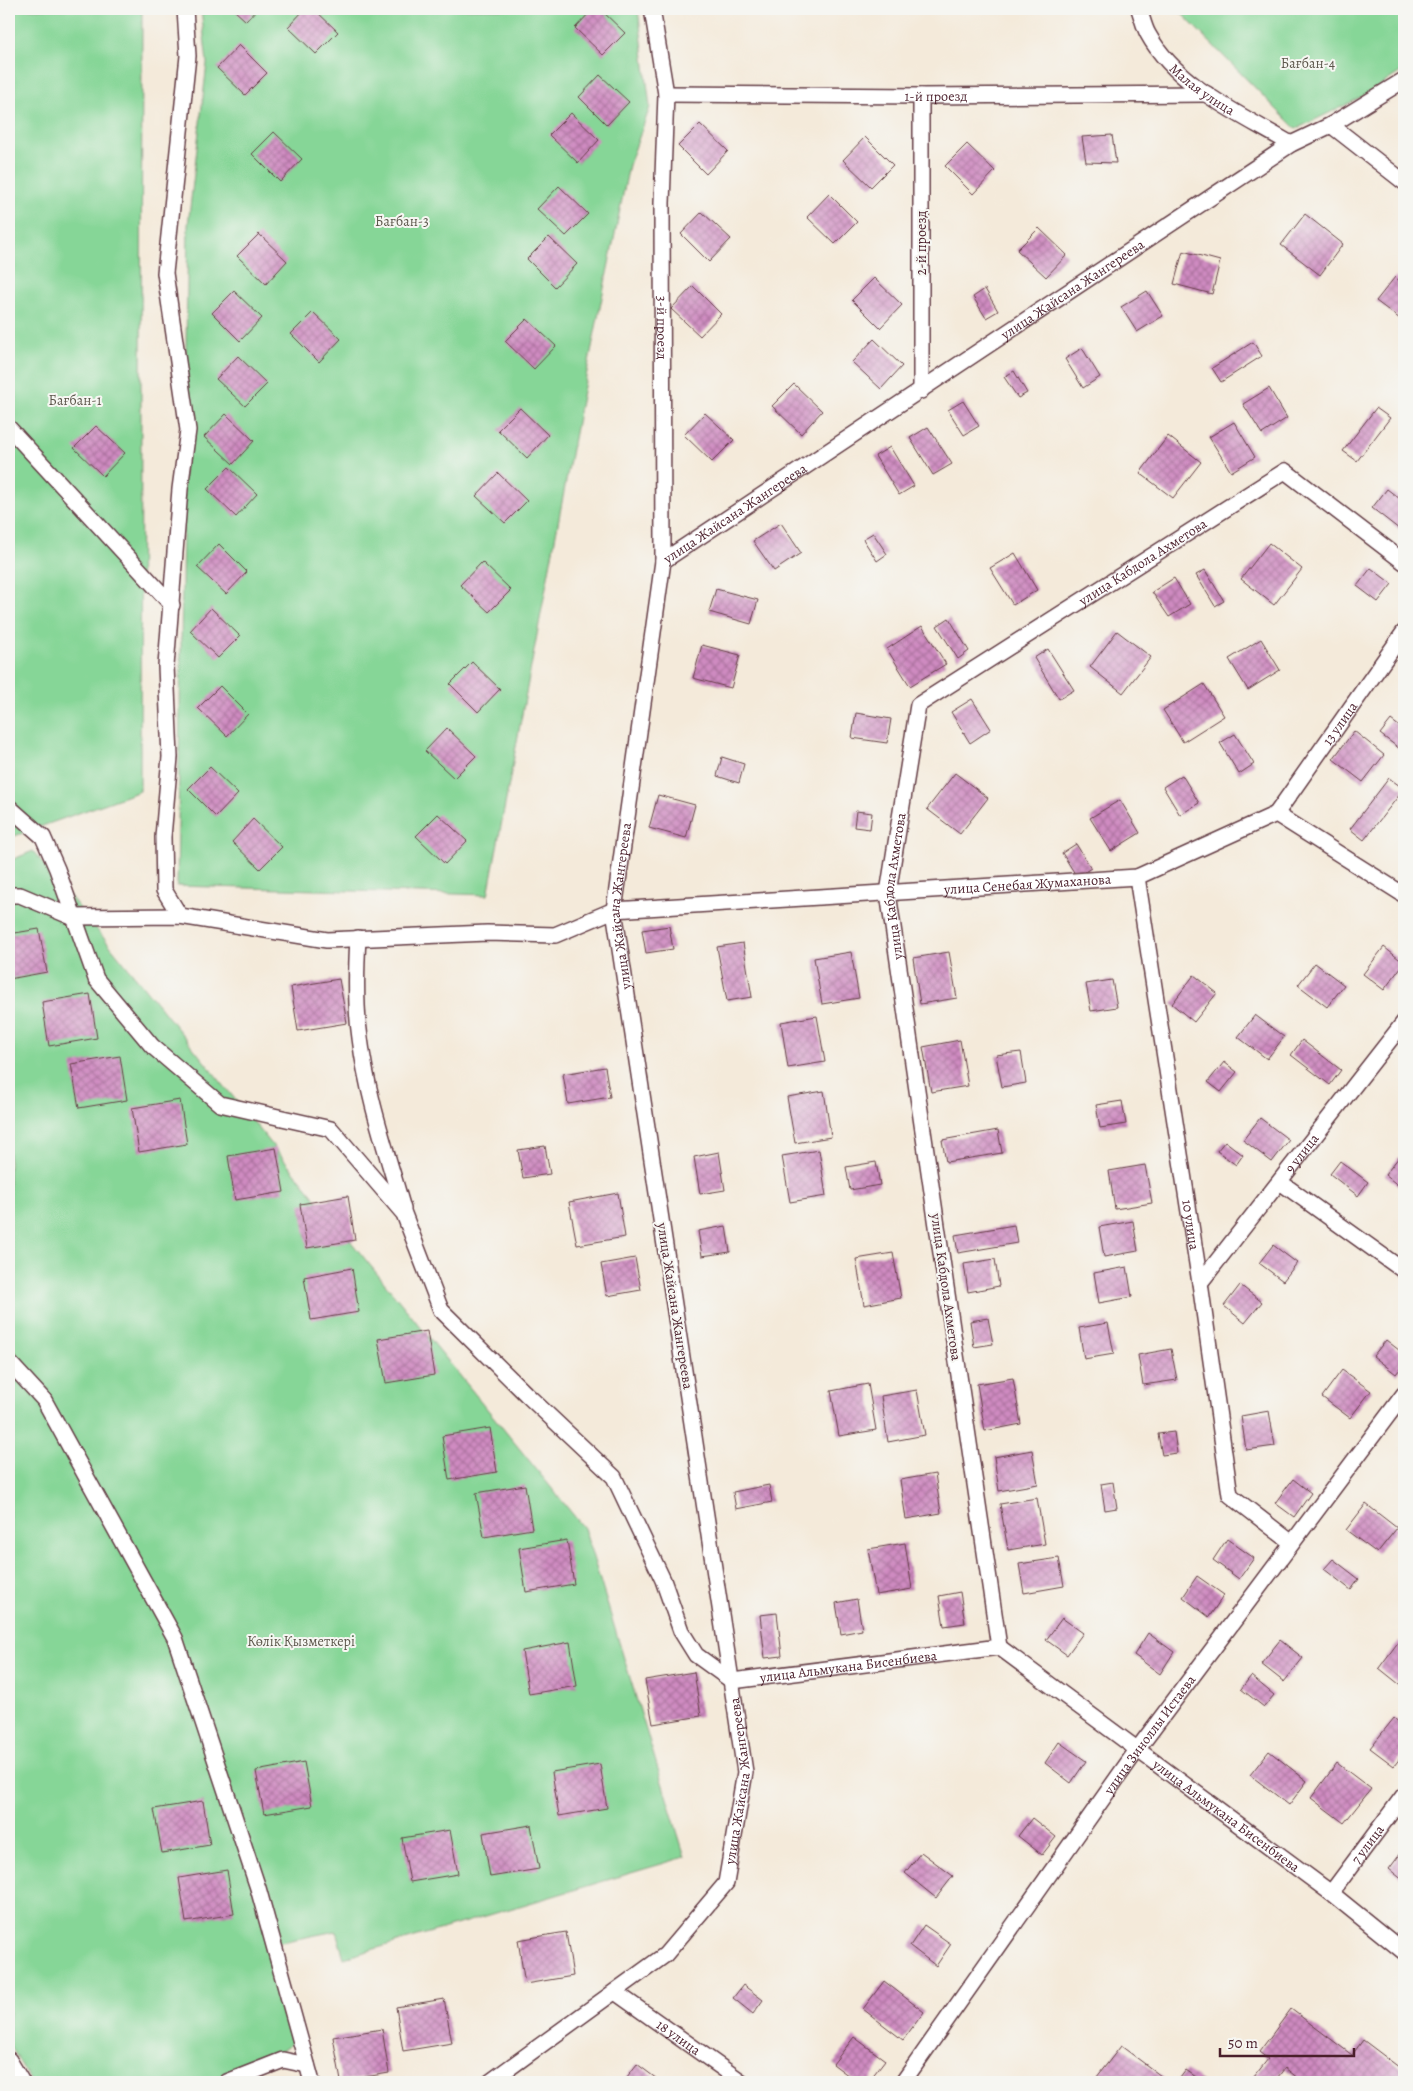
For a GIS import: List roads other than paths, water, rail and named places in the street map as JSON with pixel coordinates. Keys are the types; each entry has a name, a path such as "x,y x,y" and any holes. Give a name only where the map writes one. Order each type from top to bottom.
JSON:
{"street":[{"path":"180,916 164,890 163,837 170,757 166,666 180,489 188,430 165,273 188,56 185,9"},
{"name":"3-й проезд","path":"652,9 666,94 662,203 663,561"},
{"name":"Малая улица","path":"1139,9 1148,34 1170,64 1207,94 1291,144"},
{"name":"улица Жайсана Жангереева","path":"490,2082 665,1956 726,1883 746,1772 614,910 663,561 1291,144 1330,125 1404,80"},
{"name":"1-й проезд","path":"666,94 920,96 1207,94"},
{"name":"2-й проезд","path":"920,96 921,390"},
{"path":"1330,125 1404,182"},
{"path":"9,428 172,605"},
{"name":"улица Кабдола Ахметова","path":"998,1647 888,893 918,705 1285,471 1404,562"},
{"name":"13 улица","path":"1276,814 1404,632"},
{"path":"9,806 43,837 58,869 72,917 96,979 152,1046 220,1104 331,1129 404,1214"},
{"path":"1276,814 1404,895"},
{"name":"улица Сенебая Жумаханова","path":"72,917 180,916 327,940 487,933 555,935 614,910 1137,877 1276,814"},
{"name":"10 улица","path":"1137,877 1200,1283 1230,1495 1292,1544"},
{"path":"9,895 20,895 72,917"},
{"path":"358,938 356,1000 360,1039 368,1082 404,1214 441,1310 614,1477 663,1580 681,1631 696,1656 732,1681"},
{"name":"9 улица","path":"1200,1283 1404,1022"},
{"path":"1280,1182 1404,1271"},
{"path":"9,1362 44,1400 175,1638 258,1888 312,2082"},
{"name":"улица Зиноллы Истаева","path":"903,2082 1137,1750 1404,1394"},
{"name":"улица Альмукана Бисенбиева","path":"732,1681 998,1647 1331,1893 1404,1952"},
{"name":"7 улица","path":"1331,1893 1404,1795"},
{"name":"18 улица","path":"615,1992 742,2082"},
{"path":"9,2060 22,2082"},
{"path":"227,2082 283,2060 307,2065"}],"park label":[{"name":"Бағбан-4","path":"1308,63"},
{"name":"Бағбан-3","path":"402,221"},
{"name":"Бағбан-1","path":"75,400"},
{"name":"Көлік Қызметкері","path":"301,1641"}]}
